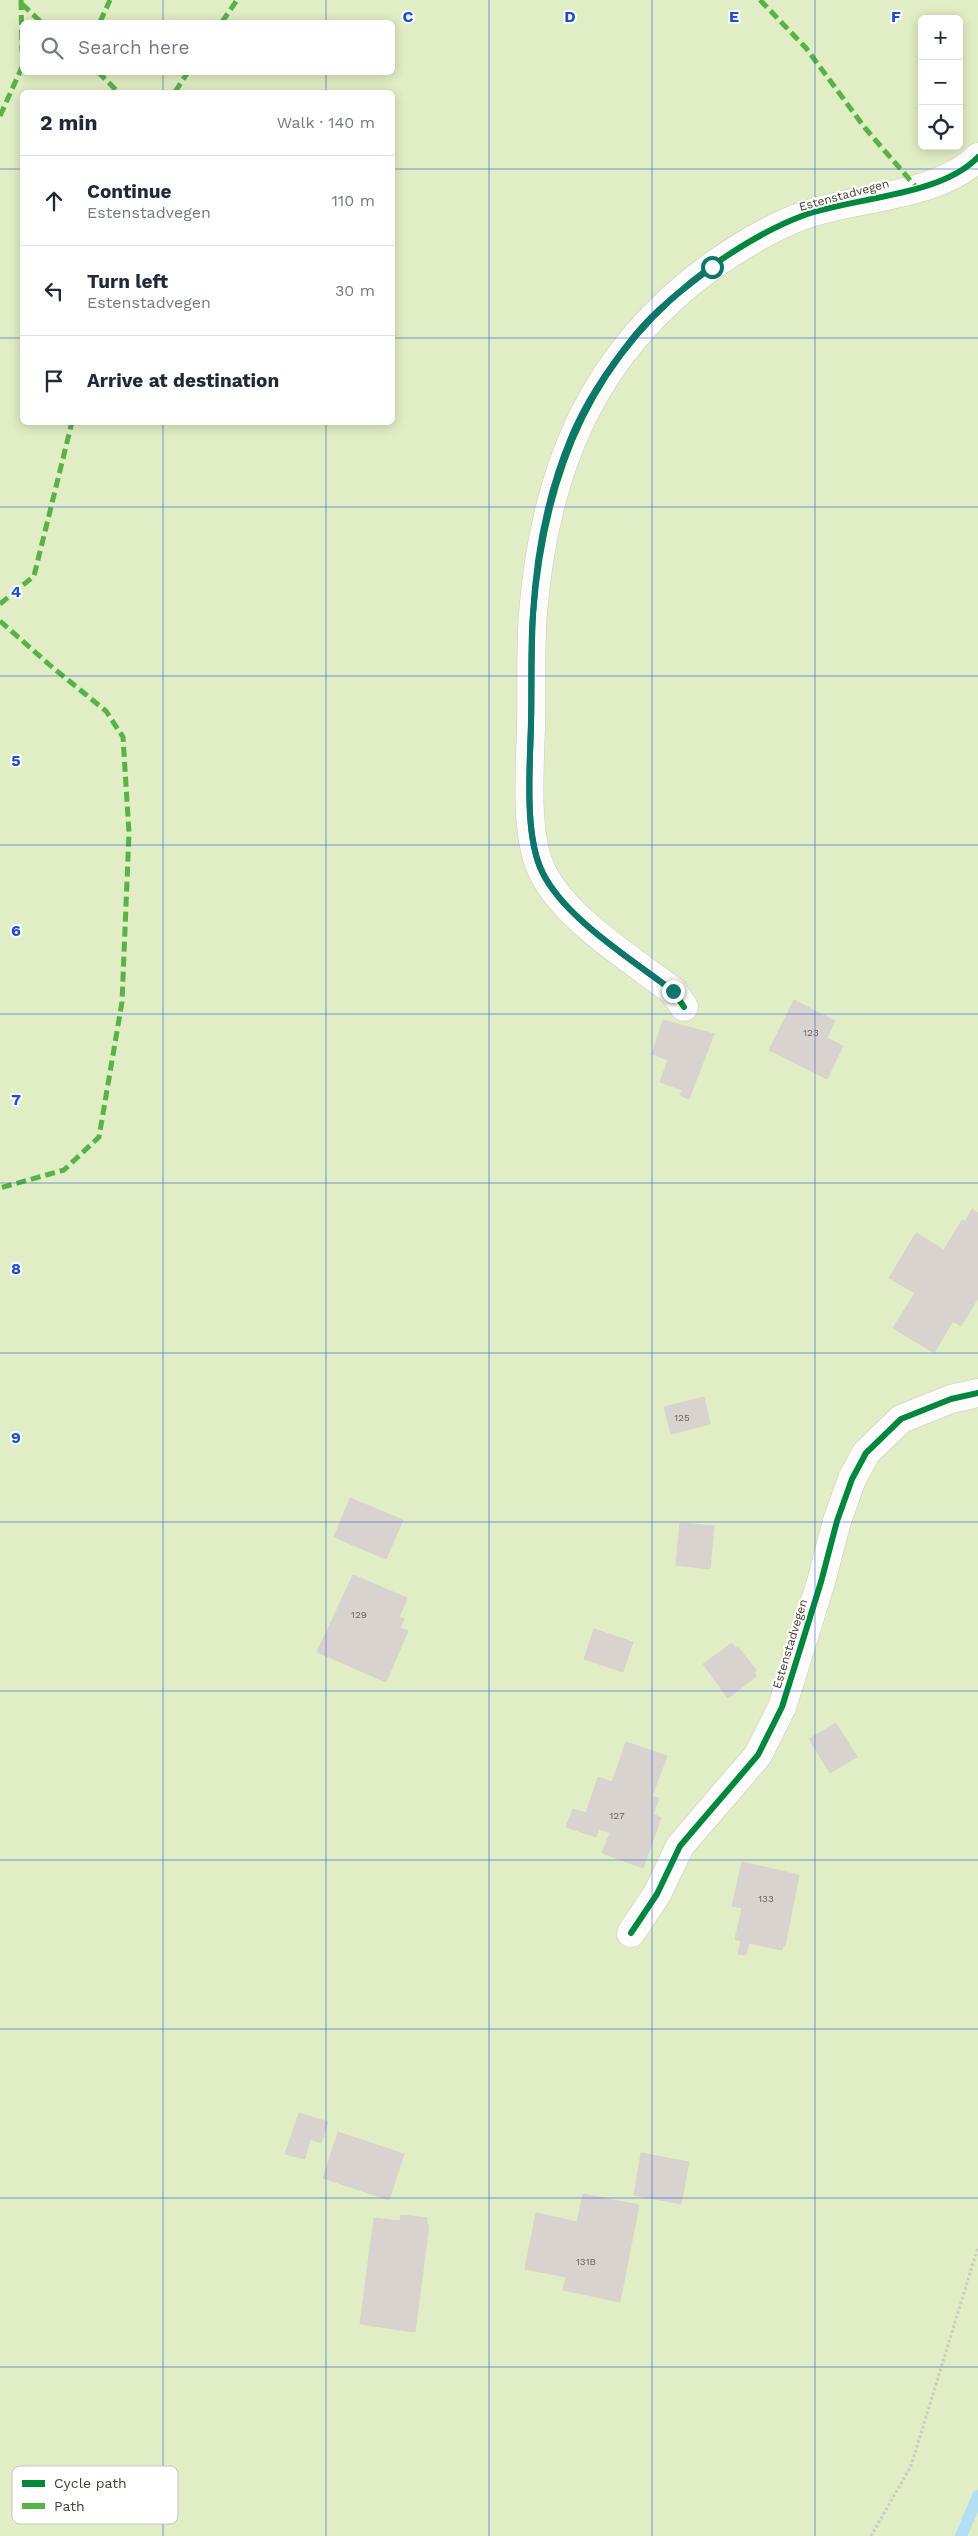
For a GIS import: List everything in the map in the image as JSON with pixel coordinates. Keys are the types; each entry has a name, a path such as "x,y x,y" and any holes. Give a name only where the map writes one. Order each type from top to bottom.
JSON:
{"street":[{"name":"Estenstadvegen","path":"684,1007 673,991 581,920 556,894 542,872 533,841 530,783 533,615 541,547 557,479 572,437 602,381 637,333 681,292 712,267 748,243 801,216 939,181 978,157"},
{"name":"Estenstadvegen","path":"631,1933 657,1894 680,1846 758,1754 782,1707 807,1630 837,1521 852,1479 866,1453 901,1419 951,1398 978,1392"}],"path":[{"path":"871,2536 911,2466 978,2247"}],"green space":[{"path":"0,0 978,0 978,2536 0,2536"}],"building":[{"path":"794,1000 835,1021 827,1038 843,1046 827,1079 769,1050"},
{"path":"663,1020 714,1034 689,1099 680,1095 682,1090 660,1082 668,1060 652,1054"},
{"path":"972,1209 978,1213 978,1298 961,1326 953,1321 934,1353 893,1328 915,1293 889,1278 916,1233 944,1250 962,1220 965,1222"},
{"path":"704,1397 710,1424 671,1434 664,1407"},
{"path":"350,1498 403,1520 386,1559 334,1537"},
{"path":"680,1523 714,1526 710,1569 676,1565"},
{"path":"353,1575 407,1598 399,1617 404,1619 400,1628 408,1631 386,1682 317,1652"},
{"path":"594,1629 633,1642 623,1672 584,1659"},
{"path":"732,1643 736,1649 738,1647 756,1670 754,1673 757,1676 728,1698 703,1664"},
{"path":"836,1723 857,1757 830,1773 809,1739"},
{"path":"626,1742 667,1756 652,1796 659,1798 653,1814 661,1818 643,1868 602,1853 610,1833 599,1829 596,1837 566,1827 573,1809 586,1813 598,1777 612,1782"},
{"path":"742,1862 799,1875 785,1946 783,1946 782,1950 749,1943 746,1955 738,1954 741,1941 735,1939 742,1908 732,1906"},
{"path":"299,2113 328,2122 321,2143 310,2139 305,2159 285,2154"},
{"path":"338,2132 404,2154 389,2200 323,2178"},
{"path":"641,2153 689,2162 681,2204 634,2195"},
{"path":"583,2194 639,2205 620,2302 563,2290 566,2277 525,2269 536,2213 577,2222"},
{"path":"401,2215 427,2218 427,2224 429,2225 415,2332 360,2324 374,2218 400,2221"}],"waterway":[{"path":"961,2536 978,2496"}],"marked path":[{"path":"21,0 21,20"},
{"path":"101,20 110,0"},
{"path":"223,20 237,0"},
{"path":"760,0 806,48 865,128 916,187"},
{"path":"22,4 39,20"},
{"path":"0,116 20,71"},
{"path":"101,75 116,90"},
{"path":"176,90 186,75"},
{"path":"0,604 34,576 71,425"},
{"path":"0,621 106,711 123,737 129,833 122,1002 99,1137 64,1170 0,1188"}],"cycle path":[{"path":"684,1007 673,991 601,938 567,906 543,873 533,841 529,782 533,613 539,560 549,510 563,463 582,418 606,376 635,337 670,300 712,266 755,238 802,216 845,204 919,188 942,180 962,170 978,157"},
{"path":"631,1933 657,1894 680,1846 758,1755 782,1707 821,1582 837,1521 852,1479 866,1453 901,1419 951,1399 978,1393"}],"route":[{"path":"673,991 581,920 556,894 542,872 533,841 530,783 533,615 541,547 557,479 572,437 602,381 637,333 681,292 712,267"}]}
